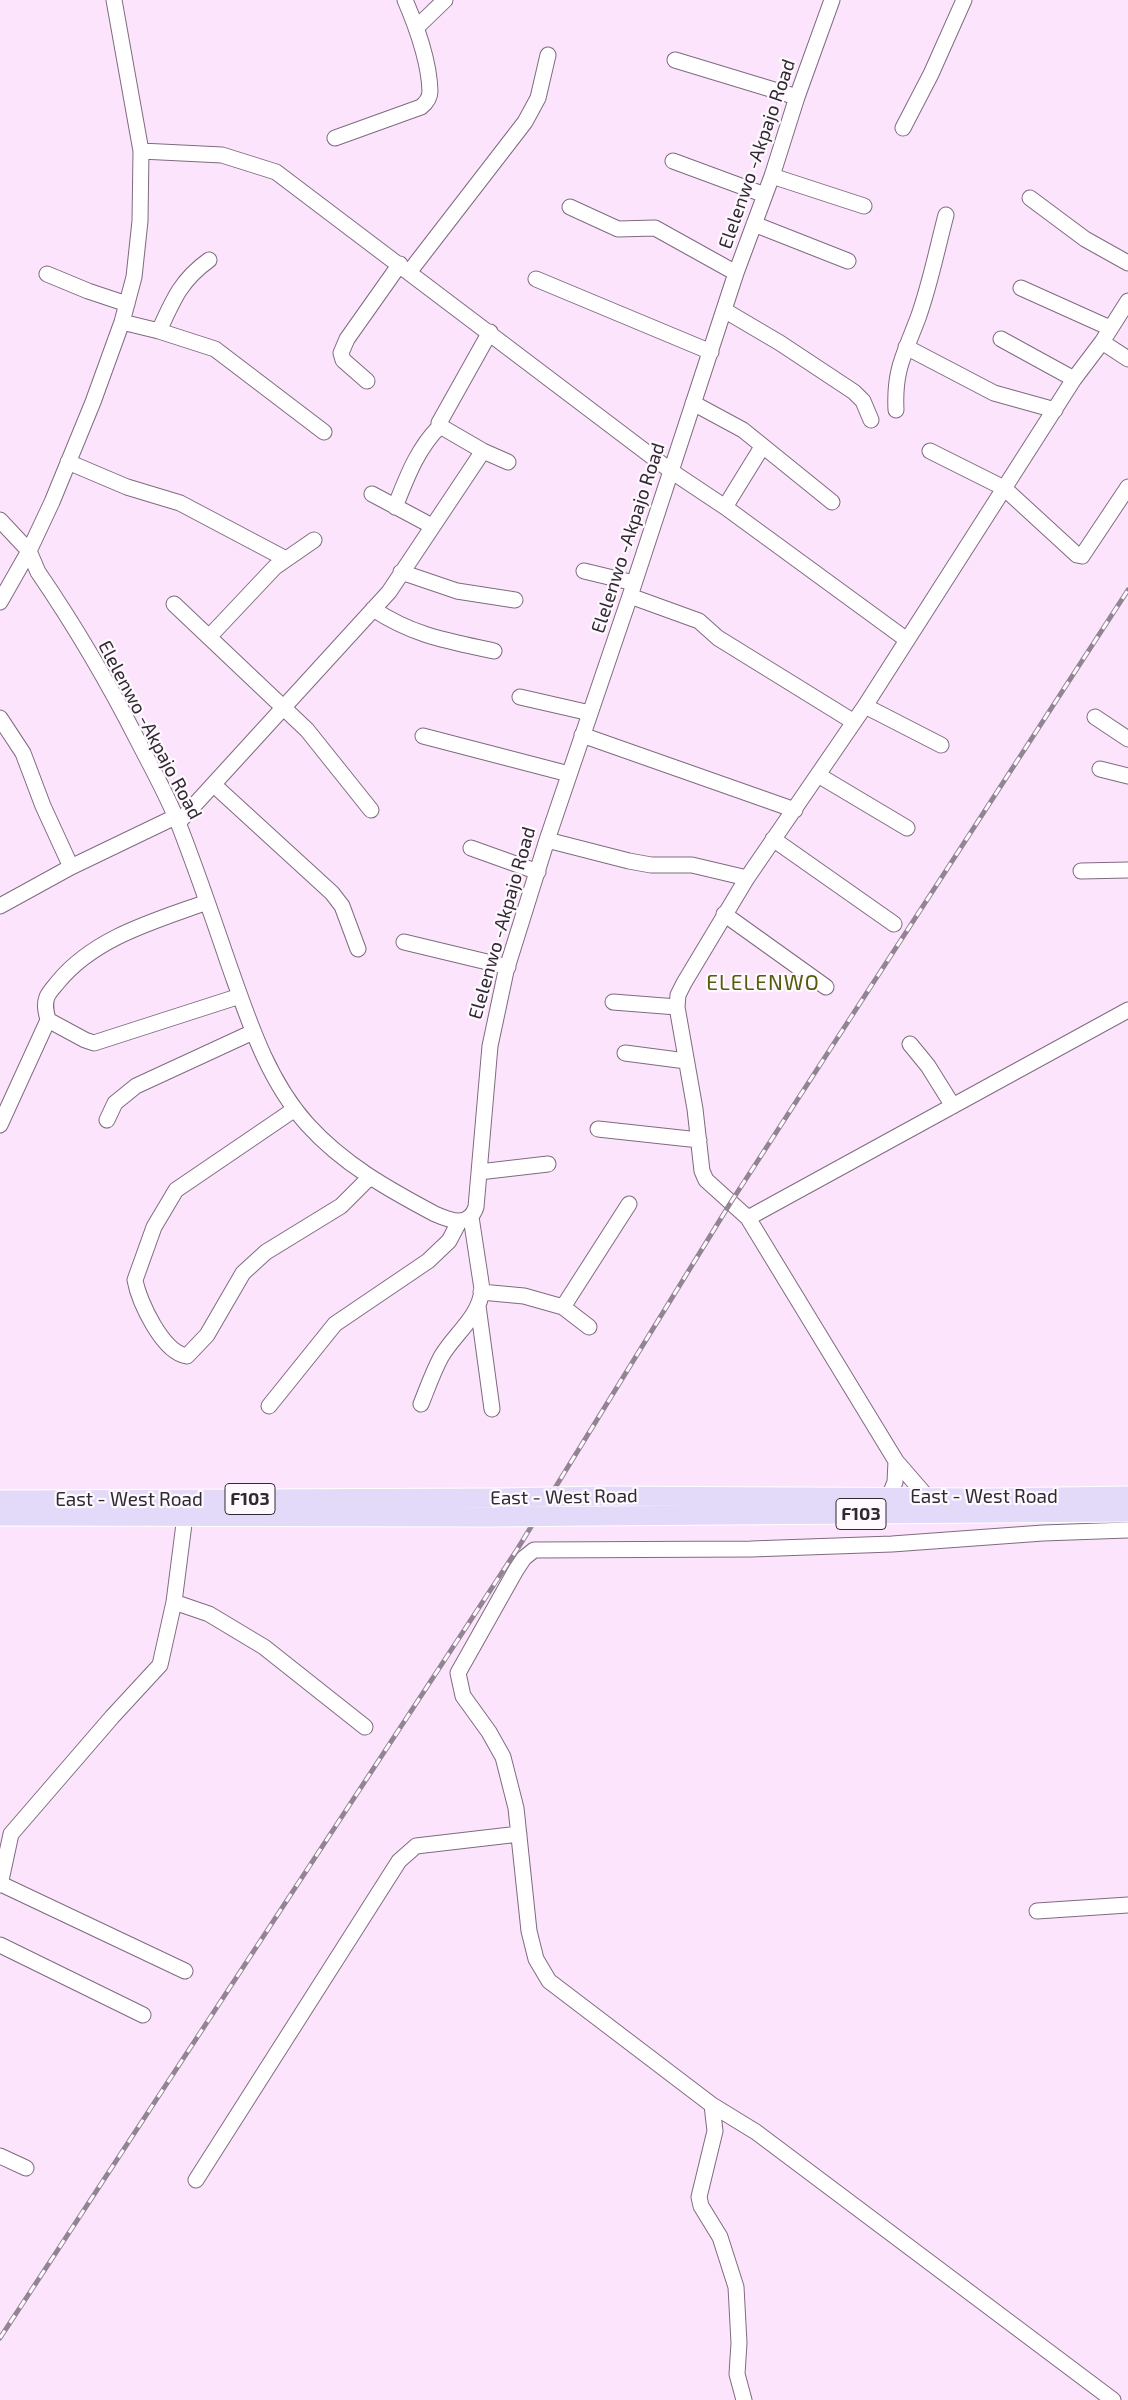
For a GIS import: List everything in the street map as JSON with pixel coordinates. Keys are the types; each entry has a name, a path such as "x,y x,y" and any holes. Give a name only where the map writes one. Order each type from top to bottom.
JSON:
{"main road":[{"name":"East - West Road","path":"0,1500 600,1496 928,1498 1128,1496"},
{"name":"East - West Road","path":"0,1516 594,1516 1106,1521 1128,1512"}],"street":[{"path":"0,602 29,552 68,462 122,322 139,246 141,151 114,0"},
{"path":"335,138 425,104 430,91 417,27 406,0"},
{"path":"417,27 445,0"},
{"name":"Elelenwo -Akpajo Road","path":"0,520 29,552 38,572 115,697 177,820 253,1032 270,1072 295,1109 321,1138 370,1177 444,1218 465,1219 476,1207 490,1040 508,967 547,840 632,590 736,273 772,176 797,97 832,0"},
{"path":"903,128 931,74 964,0"},
{"path":"367,381 343,360 342,353 347,339 525,122 538,98 548,55"},
{"path":"675,60 797,97"},
{"path":"141,151 222,155 276,172 405,267 671,471 725,507 907,640"},
{"path":"674,161 765,195"},
{"path":"772,176 864,206"},
{"path":"1030,198 1084,240 1128,263"},
{"path":"570,207 618,229 655,228 736,273"},
{"path":"896,410 897,375 918,318 946,215"},
{"path":"754,224 848,261"},
{"path":"159,330 182,284 193,272 210,260"},
{"path":"47,274 88,291 127,304"},
{"path":"536,279 711,352"},
{"path":"1021,288 1110,328"},
{"path":"928,1498 896,1461 748,1218 706,1180 700,1164 699,1140 677,1007 678,995 724,914 772,839 795,810 865,706 1074,379 1102,342 1128,300"},
{"path":"724,310 780,343 854,392 863,401 871,420"},
{"path":"122,322 159,330 216,349 324,432"},
{"path":"395,507 416,458 440,426 439,423 490,332"},
{"path":"1002,340 1074,379"},
{"path":"1102,342 1128,359"},
{"path":"906,348 994,392 1055,410"},
{"path":"693,403 743,430 832,502"},
{"path":"440,426 482,451 508,462"},
{"path":"725,507 762,447"},
{"path":"0,906 70,867 177,820 214,785 389,592 482,451"},
{"path":"930,451 1004,488 1077,555 1082,556 1128,487"},
{"path":"68,462 127,487 180,503 284,558"},
{"path":"372,494 432,526"},
{"path":"209,637 284,558 314,540"},
{"path":"584,571 632,590 699,621 718,638 854,722"},
{"path":"401,572 457,591 515,600"},
{"path":"174,604 284,708 323,748 371,810"},
{"path":"373,609 398,625 425,636 494,651"},
{"path":"520,697 590,713"},
{"path":"865,706 941,745"},
{"path":"1095,717 1128,739"},
{"path":"0,718 23,753 43,806 70,867"},
{"path":"582,735 795,810"},
{"path":"423,736 569,774"},
{"path":"1100,769 1128,776"},
{"path":"818,774 907,828"},
{"path":"214,785 332,893 344,910 358,949"},
{"path":"772,839 894,924"},
{"path":"547,840 629,861 651,865 692,865 747,878"},
{"path":"470,848 538,872"},
{"path":"1081,871 1128,870"},
{"path":"0,1125 48,1020 45,1007 48,995 82,958 133,929 207,902"},
{"path":"724,914 826,987"},
{"path":"404,942 508,967"},
{"path":"48,1020 85,1040 94,1042 240,996"},
{"path":"613,1002 677,1007"},
{"path":"748,1218 1128,1010"},
{"path":"107,1120 115,1103 136,1086 253,1032"},
{"path":"910,1044 928,1066 953,1106"},
{"path":"625,1053 686,1061"},
{"path":"295,1109 176,1190 154,1226 135,1280 156,1329 173,1351 187,1356 207,1335 243,1273 256,1260 342,1206 370,1177"},
{"path":"598,1129 699,1140"},
{"path":"479,1172 548,1164"},
{"path":"563,1306 629,1204"},
{"path":"465,1219 480,1299 492,1409"},
{"path":"269,1406 335,1324 428,1261 449,1242 465,1219"},
{"path":"480,1299 524,1296 563,1306 589,1327"},
{"path":"421,1404 441,1358 480,1299"},
{"path":"890,1497 895,1482 896,1461"},
{"path":"185,1516 174,1602 160,1665 112,1717 11,1834 0,1885 185,1971"},
{"path":"1113,2400 756,2132 712,2105 549,1981 536,1958 529,1931 516,1808 503,1758 489,1732 463,1696 458,1673 516,1570 524,1558 534,1550 751,1549 892,1544 1106,1521 1128,1530"},
{"path":"174,1602 209,1614 264,1648 365,1727"},
{"path":"196,2180 399,1861 416,1846 518,1834"},
{"path":"1037,1911 1128,1905"},
{"path":"0,1945 143,2015"},
{"path":"712,2105 715,2131 699,2197 701,2206 720,2237 736,2287 740,2343 737,2374 744,2400"},
{"path":"0,2156 26,2168"}],"railway":[{"path":"0,2338 518,1548 731,1202 1128,590"}],"district":[{"name":"ELELENWO","path":"763,983"}]}
